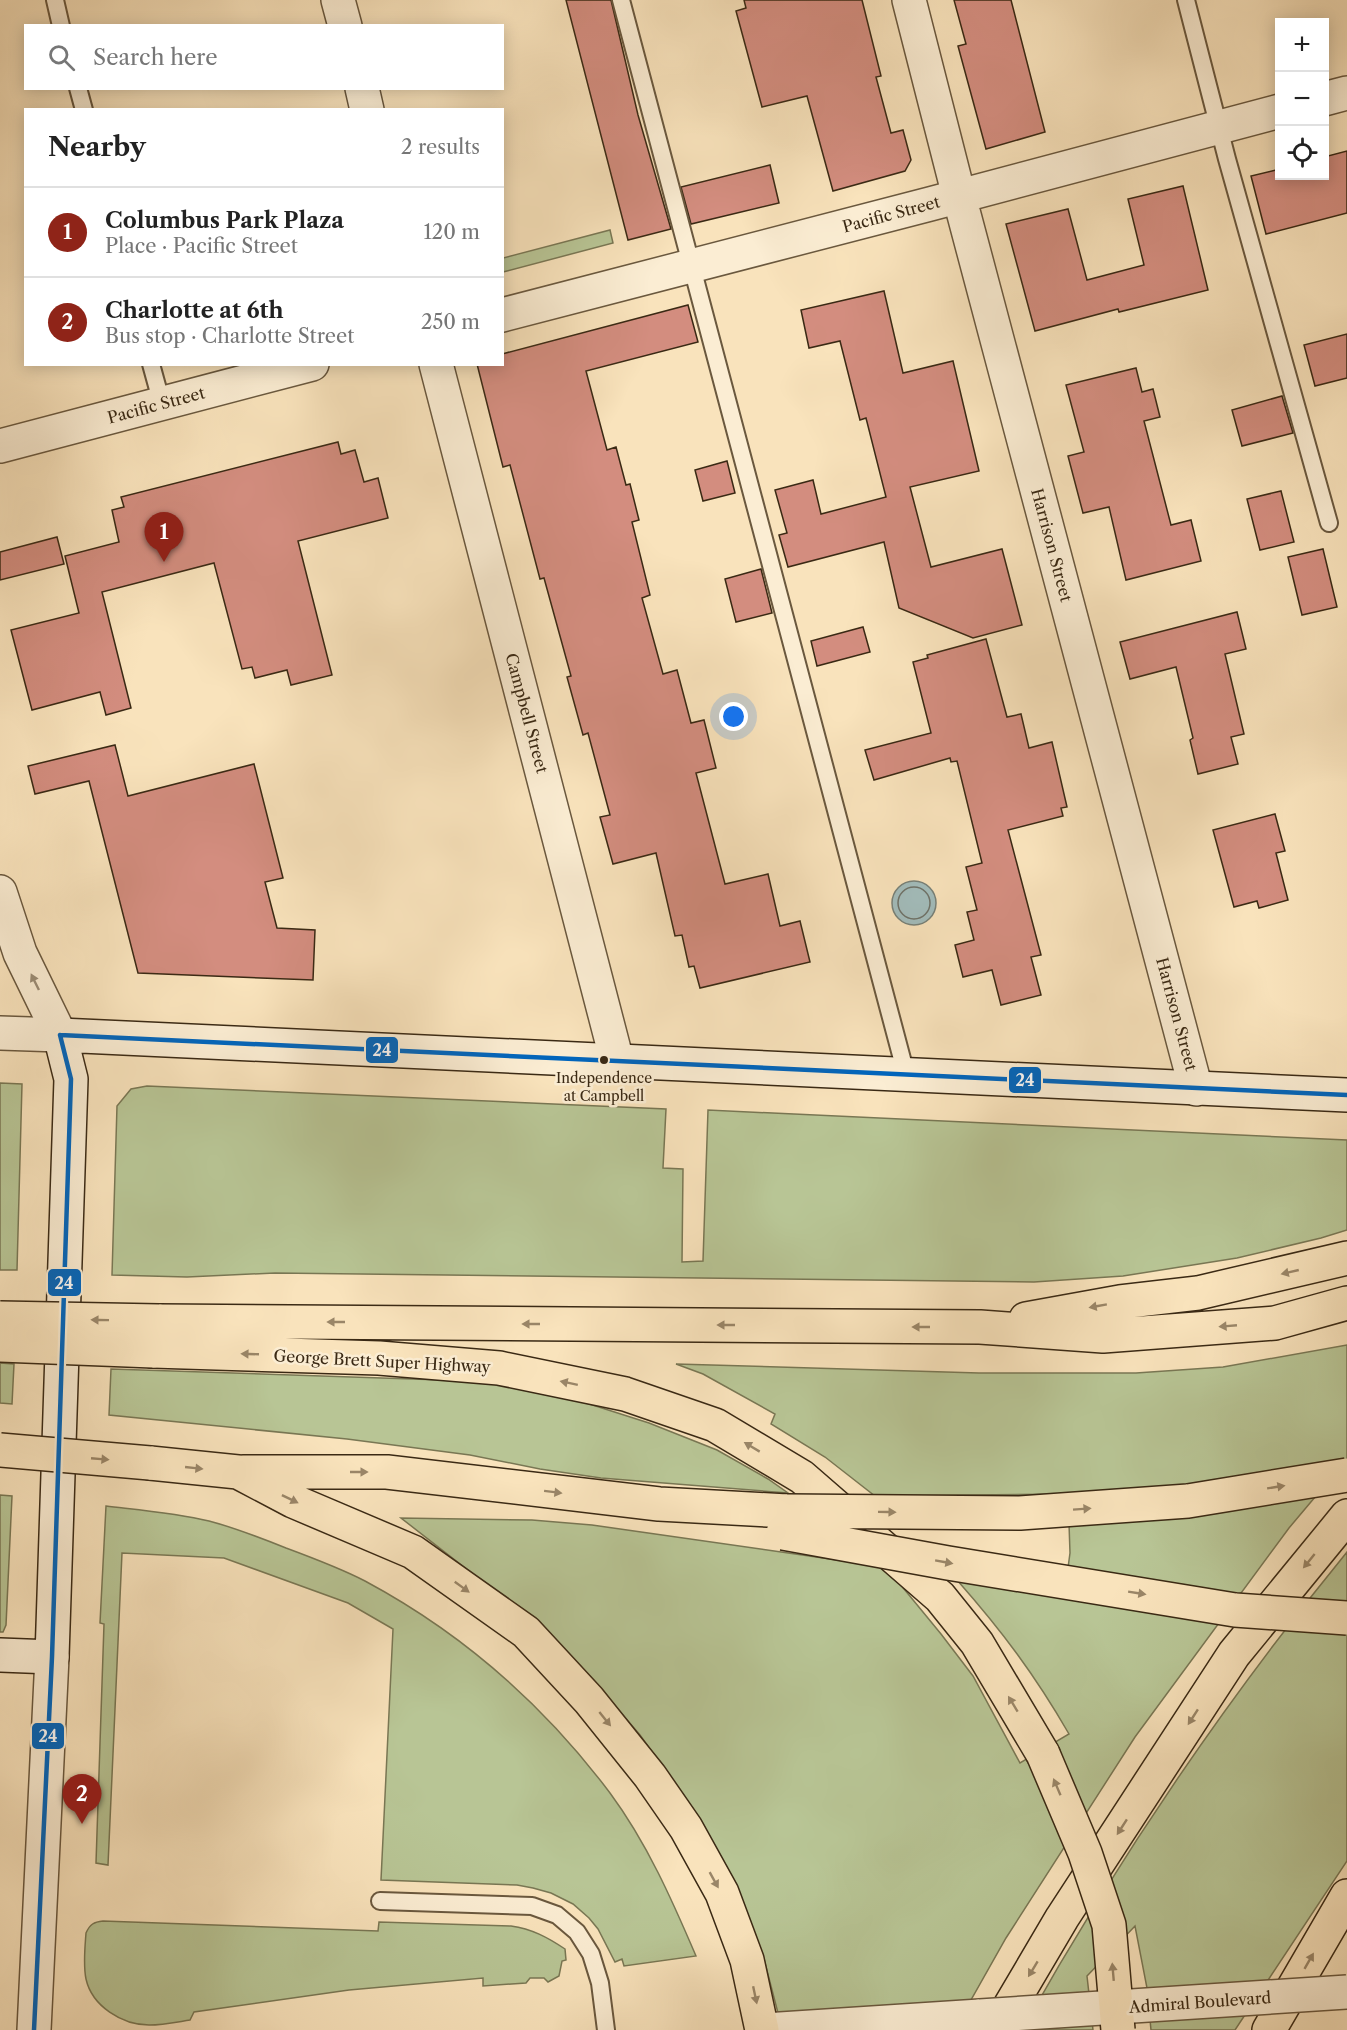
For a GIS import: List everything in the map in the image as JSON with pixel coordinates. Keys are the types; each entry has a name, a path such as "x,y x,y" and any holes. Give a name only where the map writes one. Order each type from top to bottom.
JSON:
{"highway":[{"path":"980,1327 1120,1302 1198,1293 1347,1258"},
{"path":"0,1318 156,1336 980,1327 1103,1336 1275,1323 1347,1303"},
{"name":"George Brett Super Highway","path":"0,1346 156,1336 499,1368 625,1394 715,1425 802,1477 940,1597 977,1643 1043,1754 1085,1853 1109,1925 1118,2030"},
{"path":"0,1450 238,1472 387,1472 659,1504 785,1522 948,1563 1235,1610 1347,1618"},
{"path":"238,1472 293,1501 413,1552 526,1632 589,1700 650,1776 686,1828 722,1893 747,1960 763,2030"},
{"path":"785,1522 1020,1514 1188,1502 1347,1475"},
{"path":"996,2030 1062,1918 1234,1653 1347,1516"},
{"path":"1269,2030 1347,1896"}],"street":[{"path":"338,0 344,24"},
{"name":"Harrison Street","path":"909,0 1196,1089"},
{"path":"362,90 367,108"},
{"path":"1329,98 1347,93"},
{"name":"Pacific Street","path":"504,314 1275,112"},
{"name":"Pacific Street","path":"0,446 304,366"},
{"name":"Campbell Street","path":"437,366 617,1061"},
{"path":"0,892 20,952 60,1035 71,1080 52,1657 34,2030"},
{"path":"0,1033 1347,1095"},
{"path":"0,1655 52,1657"},
{"name":"Admiral Boulevard","path":"763,2030 1347,1992"}],"lane":[{"path":"55,0 61,24"},
{"path":"621,0 906,1074"},
{"path":"1186,0 1329,523"},
{"path":"79,90 83,108"},
{"path":"152,366 162,404"},
{"path":"380,1901 532,1906 556,1916 577,1932 591,1954 600,1983 606,2030"}],"green space":[{"path":"610,230 613,243 504,272 504,258"},
{"path":"0,1083 22,1084 17,1270 0,1270"},
{"path":"147,1086 666,1109 663,1168 683,1169 682,1262 703,1261 708,1110 1347,1140 1347,1230 1237,1258 1123,1276 1034,1282 275,1273 187,1277 112,1275 117,1106 131,1089"},
{"path":"1347,1345 1347,1459 1289,1528 1135,1737 1006,1938 954,2030 778,2013 764,1959 667,1773 640,1735 603,1692 519,1610 401,1518 532,1520 592,1525 886,1567 973,1676 1020,1763 1069,1734 1017,1654 957,1580 1064,1597 1070,1553 1068,1494 875,1496 825,1457 771,1424 775,1414 703,1374 676,1364 979,1373 1136,1373 1223,1367"},
{"path":"0,1363 14,1364 12,1404 0,1403"},
{"path":"111,1369 442,1380 504,1385 580,1401 649,1423 717,1450 788,1493 601,1478 470,1455 347,1439 109,1415"},
{"path":"0,1495 12,1496 6,1625 3,1632 0,1632"},
{"path":"106,1506 209,1521 316,1559 356,1576 401,1601 468,1648 529,1701 558,1730 610,1793 647,1852 696,1956 624,1966 622,1959 615,1962 598,1929 573,1904 551,1893 533,1888 517,1885 381,1880 393,1629 348,1603 224,1558 122,1553 108,1865 96,1863 104,1624 100,1623"},
{"path":"1347,1552 1347,1861 1235,2030 1151,2030 1147,1988 1135,1926 1087,1976 1093,2030 1022,2030 1095,1905 1174,1784 1258,1666"},
{"path":"103,1921 378,1931 379,1922 511,1926 533,1931 546,1937 565,1949 566,1960 562,1961 559,1976 548,1982 544,1978 530,1978 526,1983 483,1986 483,1978 349,1990 194,2012 190,2020 149,2025 119,2018 101,2005 89,1989 84,1956 86,1933 93,1924"}],"water":[{"path":"914,881 929,888 936,903 929,918 914,925 899,918 892,903 899,888"}],"building":[{"path":"566,0 611,0 638,115 671,229 628,240"},
{"path":"744,0 862,0 881,76 876,77 891,133 903,130 911,160 905,171 833,191 807,96 762,107 736,11 746,8"},
{"path":"954,0 1011,0 1045,132 986,149 958,46 966,44"},
{"path":"1347,151 1347,213 1266,234 1251,176 1275,170 1275,180 1329,180 1329,156"},
{"path":"770,165 779,203 691,224 681,187"},
{"path":"1183,186 1208,290 1119,312 1118,309 1035,331 1006,224 1068,209 1087,280 1144,265 1128,199"},
{"path":"884,291 903,373 953,361 979,471 910,487 931,567 1002,549 1022,625 973,638 899,608 884,542 788,567 779,535 787,533 775,490 813,480 821,514 886,497 866,418 860,420 840,341 809,348 801,310"},
{"path":"688,305 698,342 586,371 607,450 616,447 626,485 630,484 639,520 632,522 650,595 642,598 663,674 677,670 691,723 704,720 716,768 696,773 725,884 768,874 780,926 800,921 810,962 700,988 694,966 689,967 682,935 675,936 656,853 613,864 600,817 610,815 588,733 583,735 567,677 571,676 544,578 540,579 510,465 503,467 478,366 504,366 504,353"},
{"path":"1347,334 1347,378 1315,386 1304,345"},
{"path":"1136,368 1142,392 1153,389 1160,417 1144,421 1171,525 1191,520 1201,561 1126,580 1109,507 1083,513 1068,456 1084,452 1066,385"},
{"path":"1282,396 1293,433 1242,446 1232,410"},
{"path":"338,442 341,454 355,450 364,482 378,478 388,518 298,541 332,675 291,685 287,670 255,678 252,667 242,669 214,563 102,592 131,708 106,715 100,692 32,710 11,630 79,613 65,556 119,542 112,510 124,507 121,497"},
{"path":"727,461 735,493 703,501 695,470"},
{"path":"1281,491 1294,542 1260,550 1247,499"},
{"path":"57,537 64,564 0,580 0,552"},
{"path":"1323,549 1337,607 1302,615 1288,557"},
{"path":"761,569 772,613 736,622 725,579"},
{"path":"1237,612 1246,649 1225,654 1244,734 1231,737 1238,764 1198,774 1190,740 1193,738 1176,667 1130,679 1120,642"},
{"path":"863,627 870,652 817,666 811,641"},
{"path":"986,639 1007,717 1021,714 1029,748 1052,742 1067,807 1061,808 1063,816 1008,830 1041,955 1031,957 1041,995 1001,1005 992,970 963,977 955,945 974,940 967,912 977,910 966,867 982,863 957,761 951,762 950,758 874,780 865,750 931,733 913,662 928,658 927,655"},
{"path":"115,745 128,796 254,764 283,878 265,882 277,928 315,930 313,980 138,973 89,781 35,794 28,766"},
{"path":"1275,814 1285,851 1276,853 1288,900 1259,908 1257,901 1234,907 1213,830"}],"transit line":[{"name":"24","path":"60,1035 1347,1095"},
{"name":"24","path":"34,2030 52,1657 71,1079 60,1035"}],"place":[{"name":"Columbus Park Plaza","path":"164,562"},
{"name":"Independence at Campbell","path":"604,1060"},
{"name":"Charlotte at 6th","path":"82,1824"}]}
